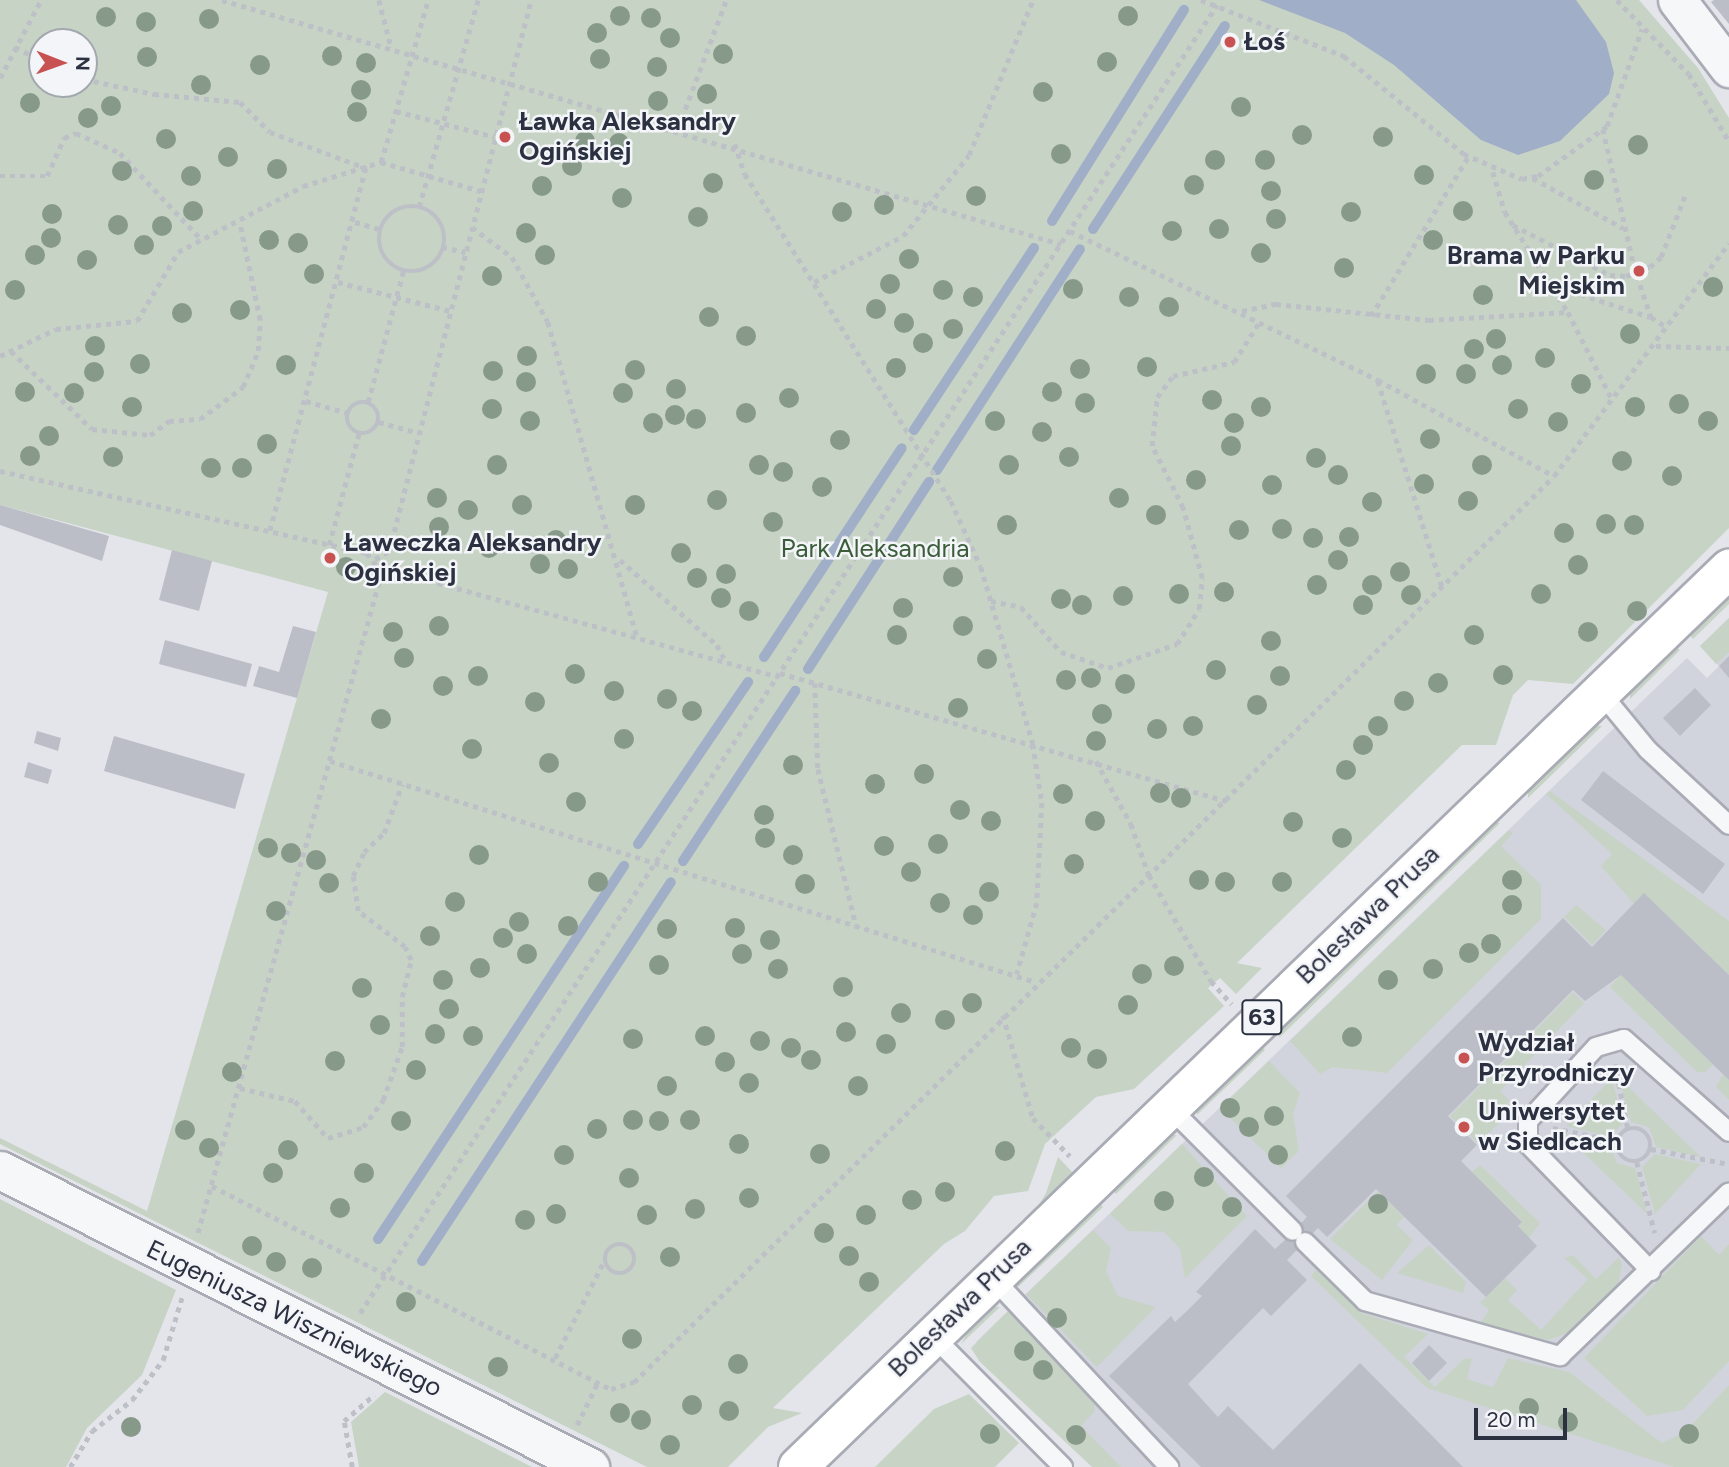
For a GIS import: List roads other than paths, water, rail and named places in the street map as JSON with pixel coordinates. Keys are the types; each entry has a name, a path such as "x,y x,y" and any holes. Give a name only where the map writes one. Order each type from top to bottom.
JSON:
{"main road":[{"name":"Bolesława Prusa","path":"798,1467 1092,1179 1729,569"}],"street":[{"path":"1677,0 1729,68"},
{"name":"Eugeniusza Wiszniewskiego","path":"0,1170 590,1467"}],"lane":[{"path":"1601,693 1648,750 1729,825"},
{"path":"1651,1271 1528,1144 1524,1127 1596,1047 1616,1039 1633,1040 1729,1132"},
{"path":"1169,1107 1365,1301 1548,1356 1574,1349 1729,1192"},
{"path":"992,1277 1169,1467"},
{"path":"932,1335 1063,1467"}],"water":[{"path":"1259,0 1576,0 1606,42 1614,73 1609,94 1560,141 1518,155 1481,140 1394,65 1345,33"}],"waterway":[{"path":"1052,221 1184,10"},
{"path":"1093,229 1225,26"},
{"path":"914,430 1034,248"},
{"path":"937,470 1080,249"},
{"path":"764,657 902,448"},
{"path":"808,669 929,482"},
{"path":"638,844 748,682"},
{"path":"683,861 795,691"},
{"path":"378,1239 624,866"},
{"path":"422,1261 671,882"}],"place":[{"name":"Łoś","path":"1230,42"},
{"name":"Ławka Aleksandry Ogińskiej","path":"505,137"},
{"name":"Brama w Parku Miejskim","path":"1639,271"},
{"name":"Ławeczka Aleksandry Ogińskiej","path":"330,558"},
{"name":"Wydział Przyrodniczy","path":"1464,1058"},
{"name":"Uniwersytet w Siedlcach","path":"1464,1127"}],"park label":[{"name":"Park Aleksandria","path":"875,549"}]}
